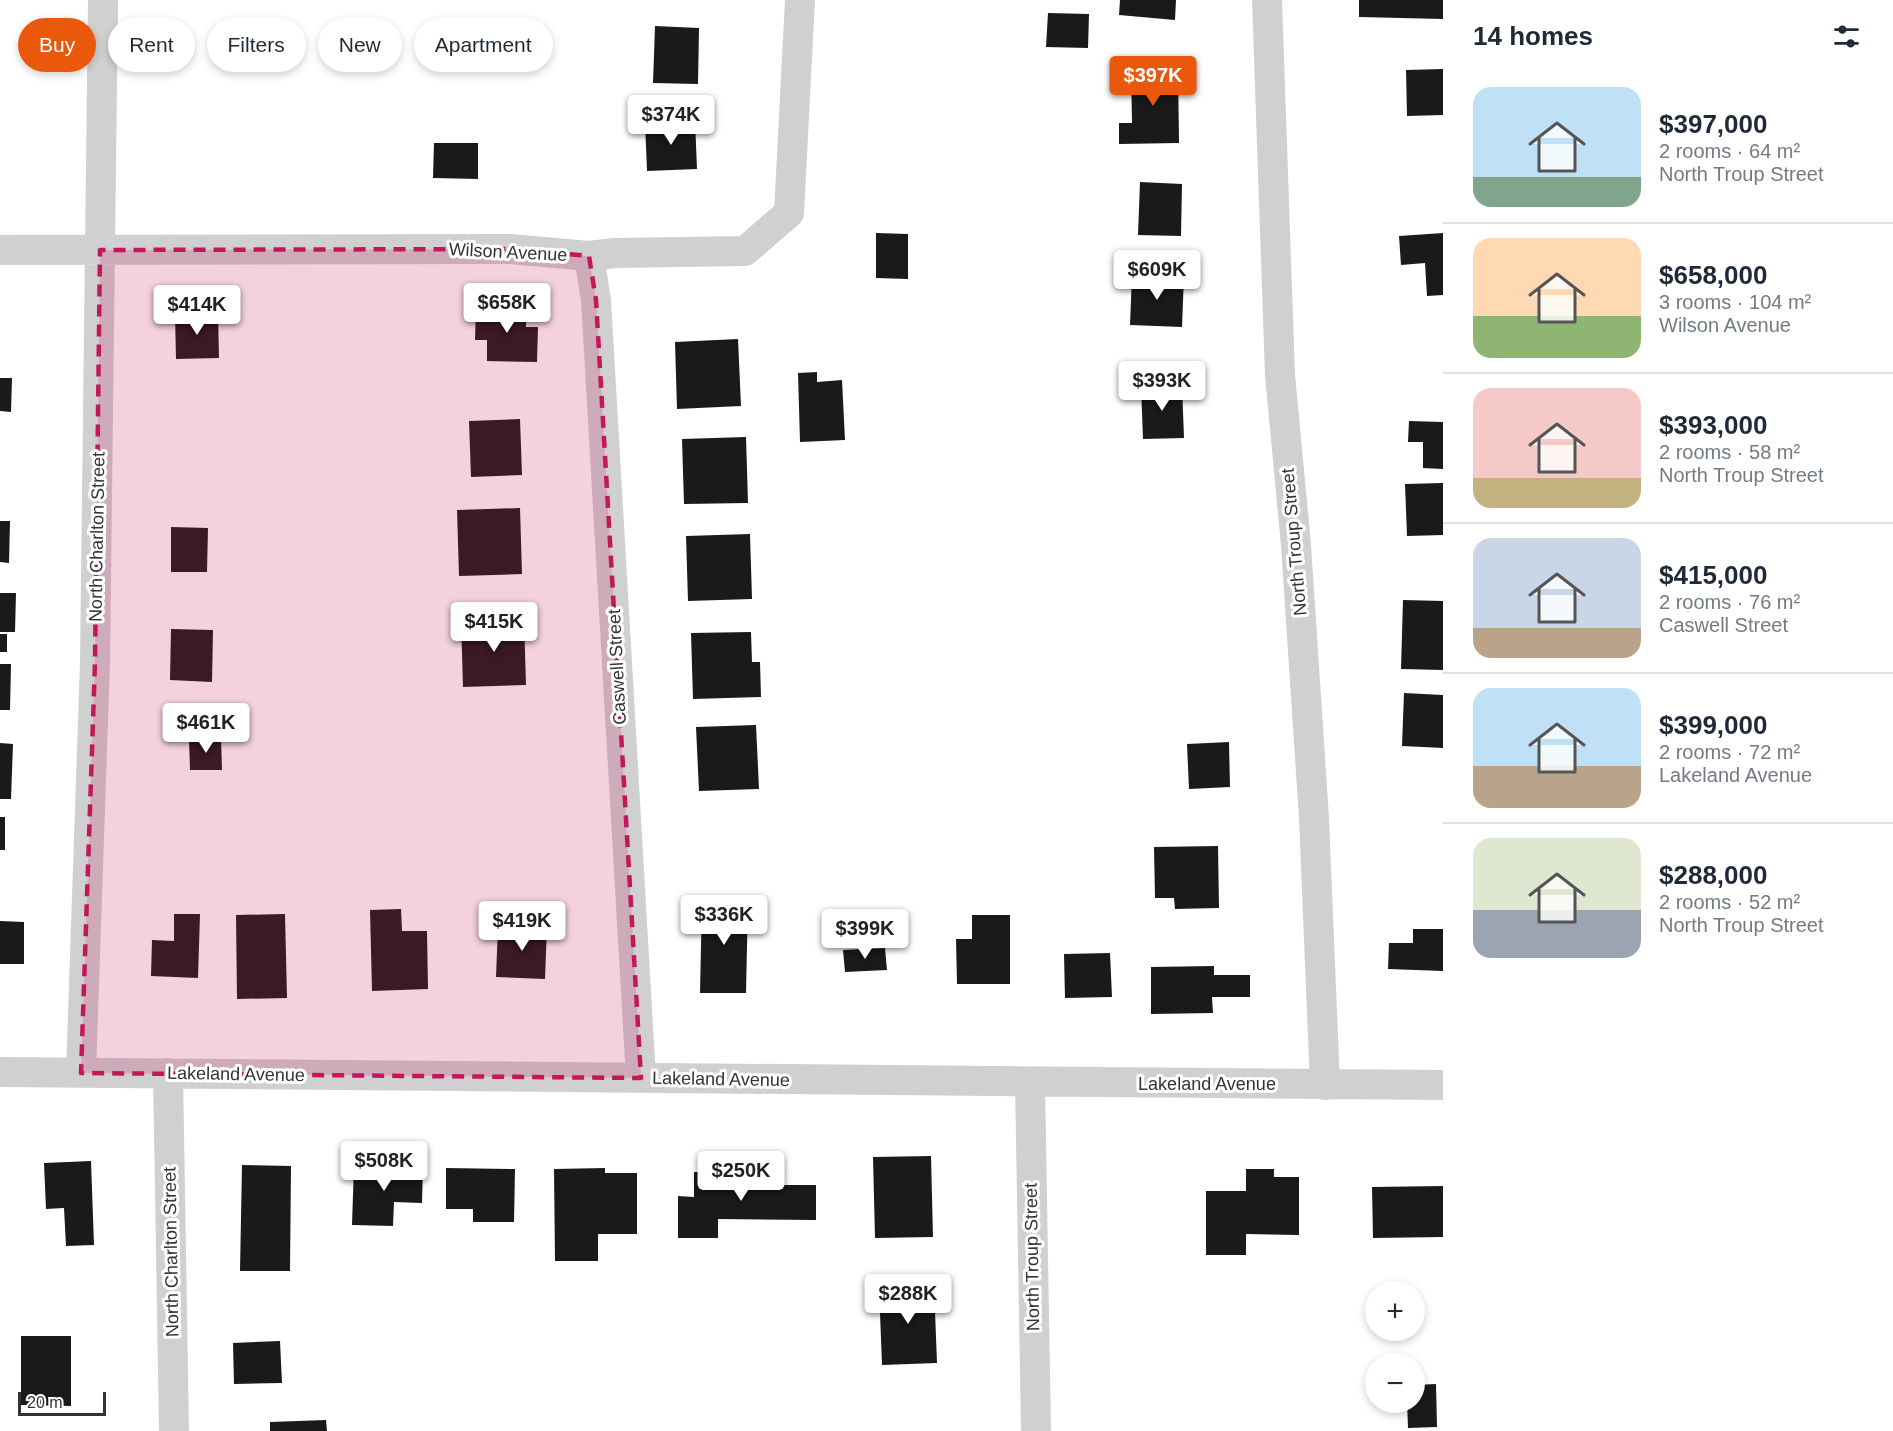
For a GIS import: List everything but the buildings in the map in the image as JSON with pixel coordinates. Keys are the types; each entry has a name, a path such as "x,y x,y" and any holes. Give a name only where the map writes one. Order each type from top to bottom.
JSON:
{"street":[{"name":"North Charlton Street","path":"81,1073 95,662 101,317 103,0"},
{"name":"Wilson Avenue","path":"0,250 510,249 589,256 615,253 687,254 745,251 789,213 800,0"},
{"name":"North Troup Street","path":"1267,0 1280,375 1296,545 1314,818 1325,1084"},
{"name":"Caswell Street","path":"589,256 596,300 641,1078"},
{"name":"Lakeland Avenue","path":"0,1072 1443,1085"},
{"name":"North Charlton Street","path":"168,1073 174,1431"},
{"name":"North Troup Street","path":"1030,1082 1036,1431"}],"highlighted area":[{"path":"510,249 589,256 596,300 641,1078 81,1073 95,662 100,250"}]}
